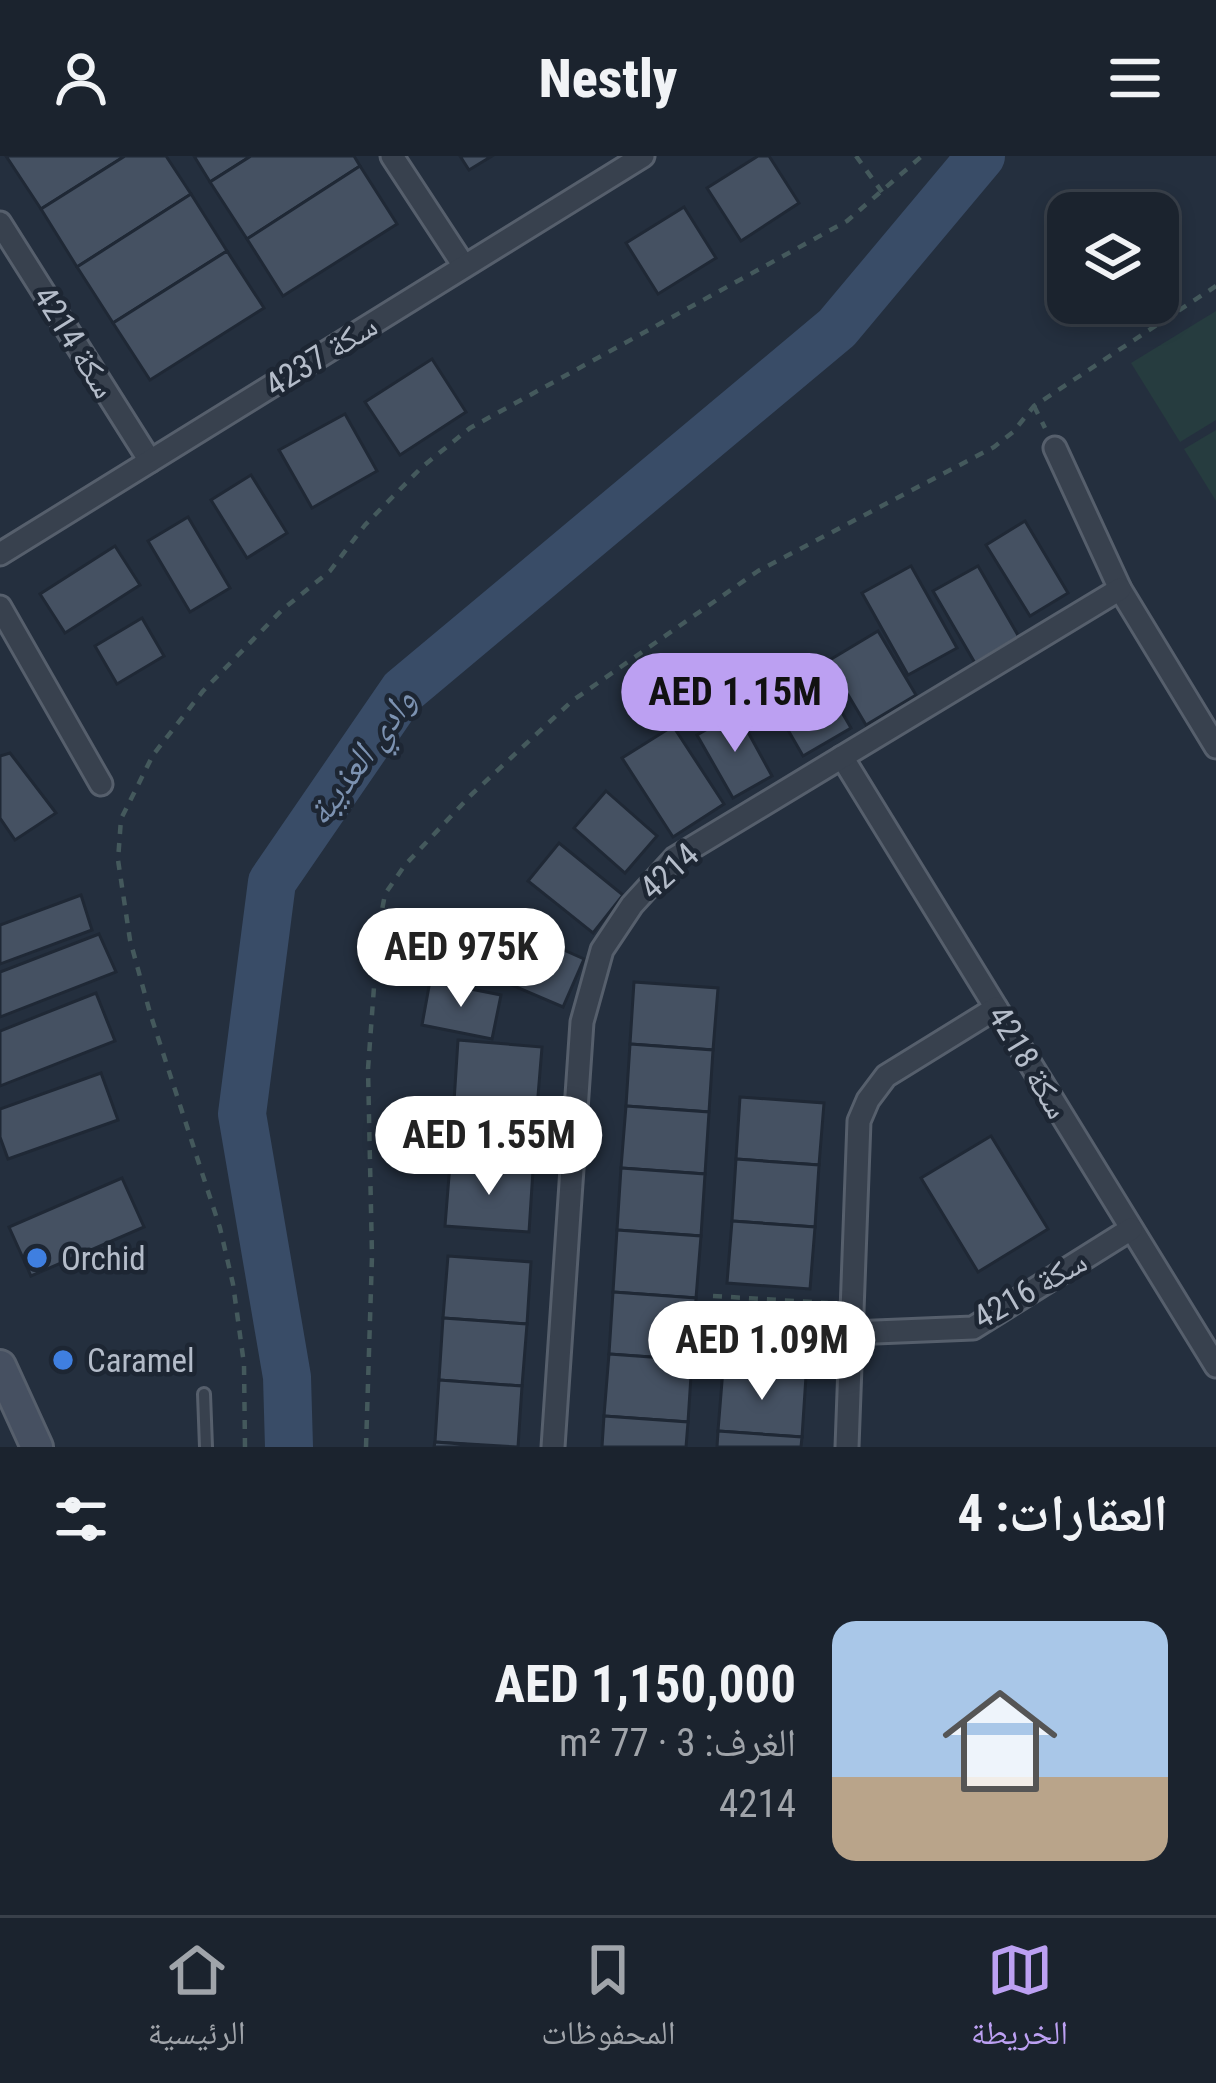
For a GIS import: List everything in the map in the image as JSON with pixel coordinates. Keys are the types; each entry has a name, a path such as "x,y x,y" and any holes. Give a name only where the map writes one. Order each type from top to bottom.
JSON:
{"street":[{"path":"392,156 464,266"},
{"name":"سكة 4237","path":"0,554 643,156"},
{"name":"سكة 4214","path":"0,223 150,461"},
{"path":"1055,448 1120,590 1216,747"},
{"name":"4214","path":"553,1447 582,1022 602,950 632,905 675,858 1120,590"},
{"path":"0,608 101,784"},
{"name":"سكة 4218","path":"842,757 1216,1366"},
{"path":"847,1447 859,1121 886,1076 996,1008"},
{"name":"سكة 4216","path":"851,1333 973,1328 1131,1228"},
{"path":"0,1366 37,1447"}],"lane":[{"path":"204,1394 206,1447"}],"path":[{"path":"856,156 882,192"},
{"path":"245,1447 244,1364 233,1284 220,1228 130,940 118,860 121,819 153,755 203,691 282,610 329,571 364,525 422,467 470,428 847,221 922,156"},
{"path":"365,1447 371,1256 368,1069 378,932 385,895 405,865 471,795 572,701 758,571 994,447 1034,406 1216,286"},
{"path":"713,1296 852,1304"}],"green space":[{"path":"1216,311 1216,420 1180,442 1131,363"},
{"path":"1216,430 1216,501 1184,449"}],"building":[{"path":"6,156 125,156 41,209"},
{"path":"125,156 166,156 191,194 77,267 41,209"},
{"path":"194,156 251,156 210,182"},
{"path":"251,156 354,156 360,166 247,239 210,182"},
{"path":"460,156 492,156 469,170"},
{"path":"758,156 769,156 799,203 741,241 707,188"},
{"path":"360,166 397,224 283,296 247,239"},
{"path":"191,194 227,251 113,323 77,267"},
{"path":"684,207 716,258 658,294 626,243"},
{"path":"227,251 264,308 150,380 113,323"},
{"path":"432,359 466,412 400,455 365,402"},
{"path":"345,414 377,471 312,508 279,450"},
{"path":"251,475 287,533 247,558 211,500"},
{"path":"188,517 230,588 190,612 148,541"},
{"path":"1025,521 1068,593 1030,616 986,545"},
{"path":"115,546 140,585 65,633 40,594"},
{"path":"911,566 957,648 908,675 862,593"},
{"path":"978,566 1019,637 975,663 933,591"},
{"path":"142,618 164,656 117,684 95,646"},
{"path":"878,631 916,695 866,725 828,661"},
{"path":"810,657 851,728 803,756 762,685"},
{"path":"737,712 772,776 733,798 697,735"},
{"path":"673,726 724,804 673,837 622,758"},
{"path":"10,753 56,813 15,840 0,818 0,756"},
{"path":"606,791 657,836 625,873 574,828"},
{"path":"559,843 623,895 593,933 528,881"},
{"path":"81,895 92,930 0,964 0,925"},
{"path":"512,927 584,959 563,1007 491,976"},
{"path":"99,934 116,972 0,1017 0,972"},
{"path":"430,981 501,995 492,1039 422,1025"},
{"path":"634,982 718,988 713,1050 630,1044"},
{"path":"96,993 115,1041 0,1086 0,1031"},
{"path":"458,1040 542,1047 537,1108 454,1102"},
{"path":"630,1044 713,1050 709,1112 626,1106"},
{"path":"101,1073 118,1120 8,1159 0,1137 0,1109"},
{"path":"740,1097 824,1103 819,1165 736,1159"},
{"path":"454,1102 537,1108 533,1170 450,1164"},
{"path":"626,1106 709,1112 705,1174 621,1168"},
{"path":"991,1136 1048,1229 978,1272 921,1178"},
{"path":"736,1159 819,1165 815,1227 732,1221"},
{"path":"450,1164 533,1170 529,1232 445,1226"},
{"path":"621,1168 705,1174 701,1236 617,1230"},
{"path":"122,1178 144,1227 31,1276 9,1227"},
{"path":"732,1221 815,1227 810,1289 727,1283"},
{"path":"617,1230 701,1236 696,1298 613,1292"},
{"path":"448,1256 531,1262 527,1324 443,1318"},
{"path":"613,1292 696,1298 692,1360 609,1354"},
{"path":"727,1308 810,1314 806,1376 723,1369"},
{"path":"443,1318 527,1324 522,1386 439,1380"},
{"path":"609,1354 692,1360 688,1422 604,1416"},
{"path":"723,1369 806,1376 802,1437 718,1431"},
{"path":"439,1380 522,1386 518,1447 435,1442"},
{"path":"604,1416 688,1422 686,1447 602,1447"},
{"path":"718,1431 802,1437 801,1447 717,1447"},
{"path":"435,1442 500,1447 434,1447"}],"waterway":[{"name":"وادي العذيبة","path":"289,1447 287,1377 242,1114 272,882 403,691 837,328 981,156"}],"place":[{"name":"Orchid","path":"37,1258"},
{"name":"Caramel","path":"63,1360"}]}
